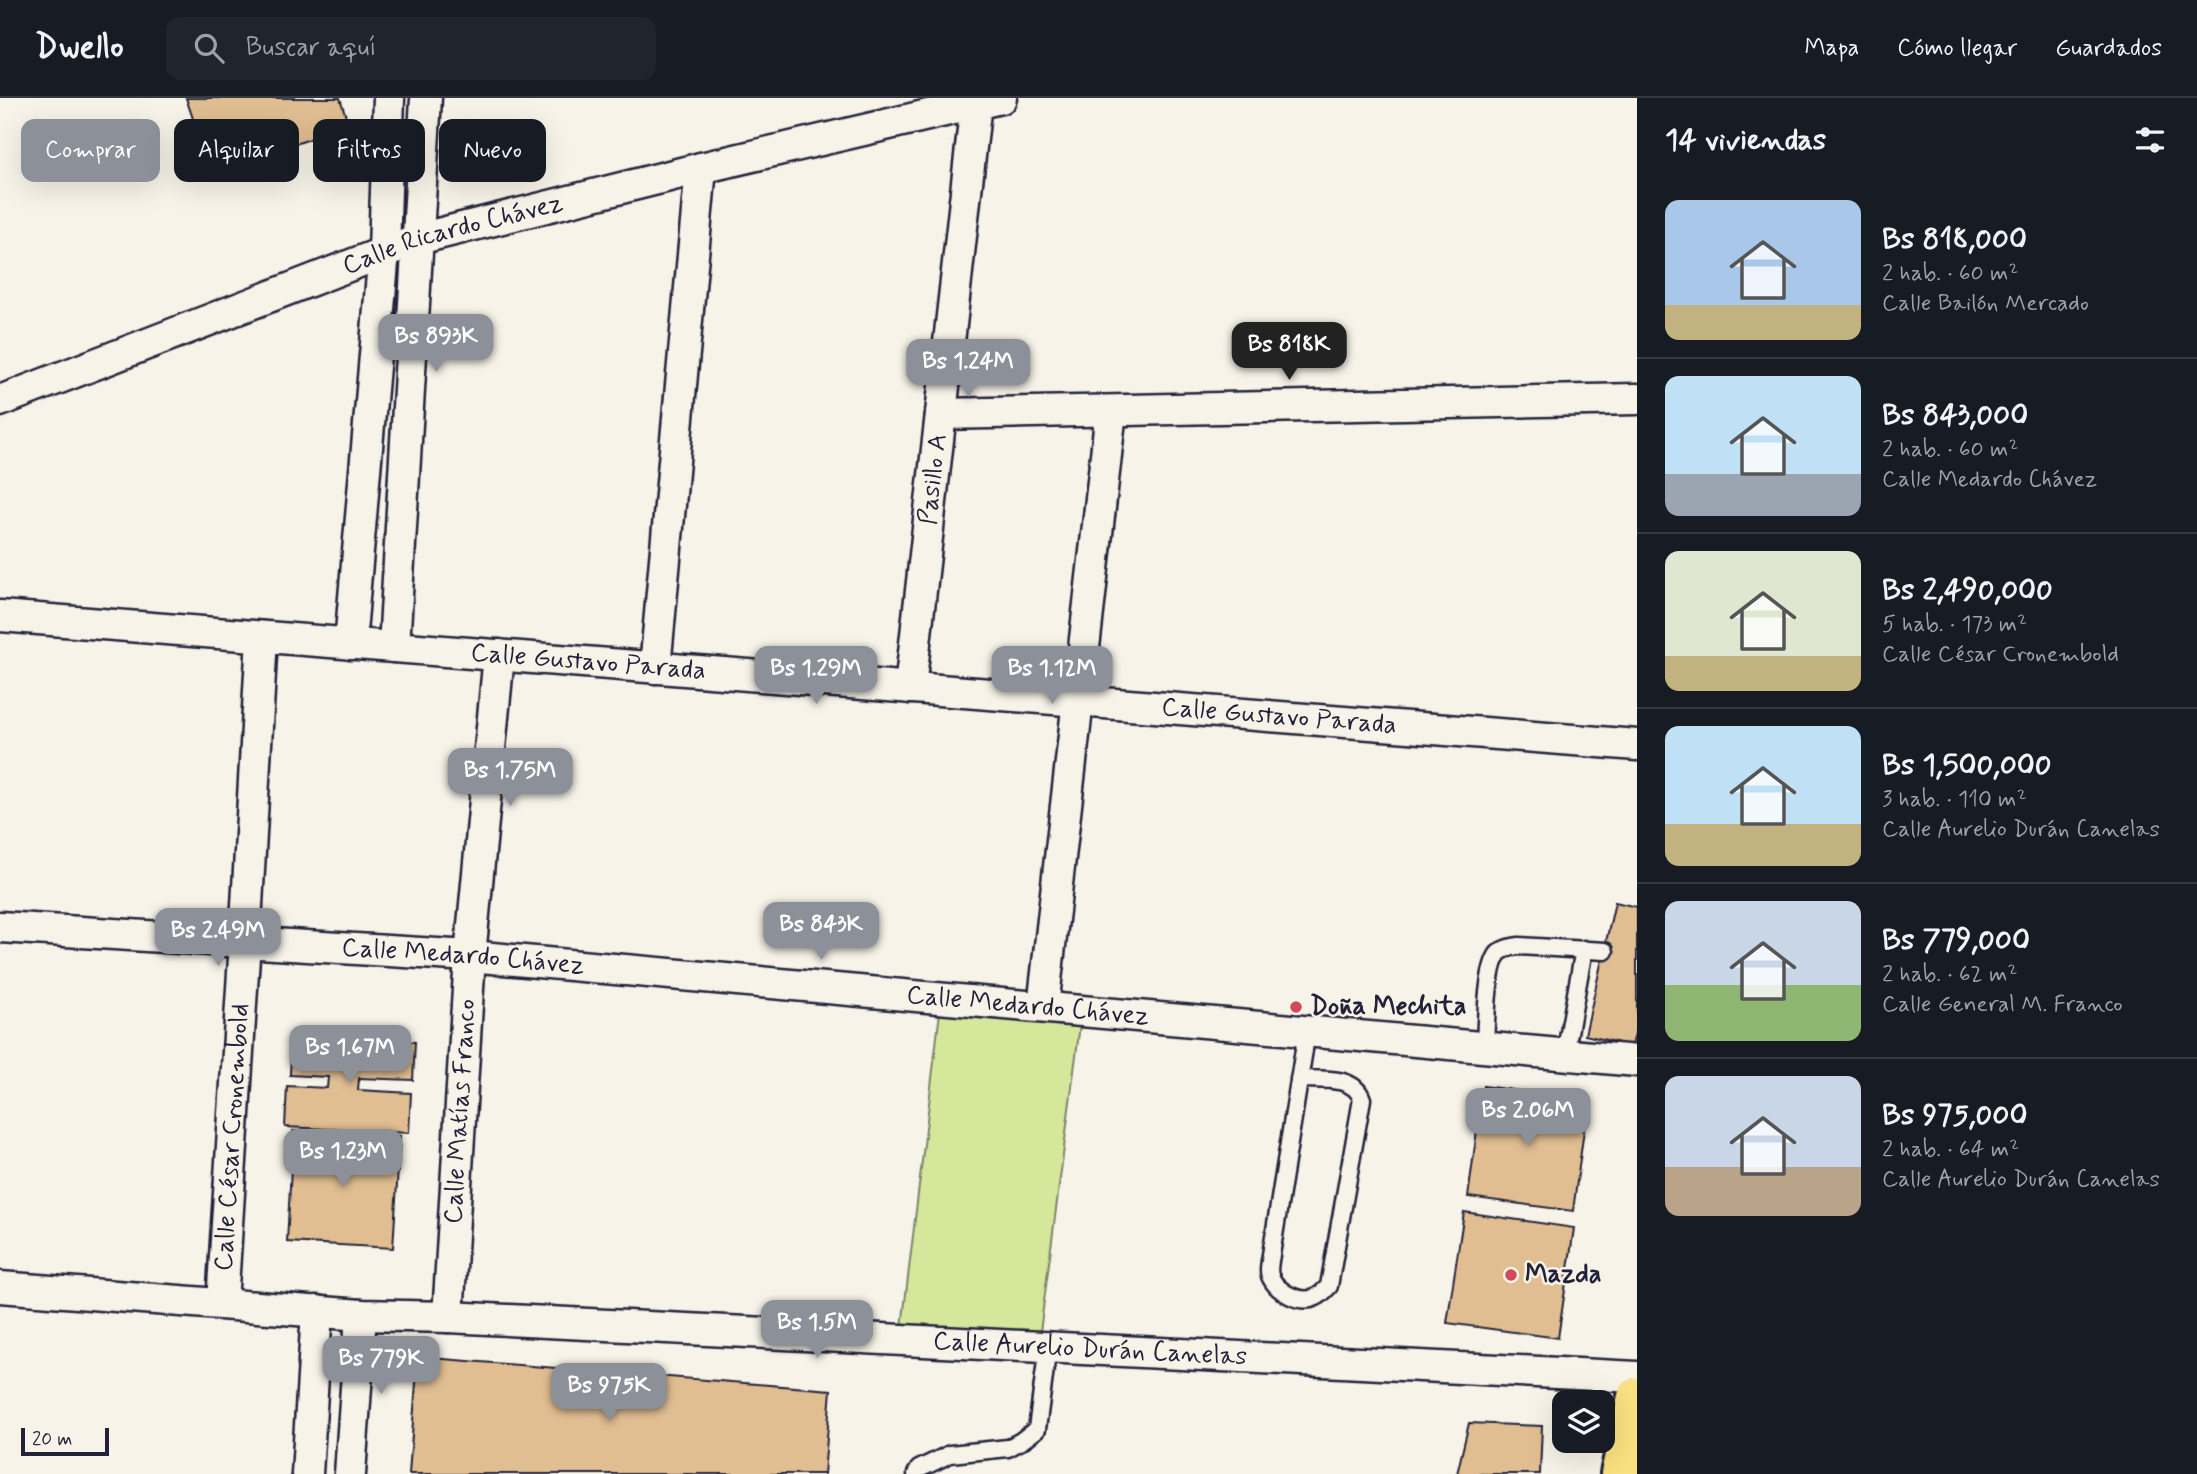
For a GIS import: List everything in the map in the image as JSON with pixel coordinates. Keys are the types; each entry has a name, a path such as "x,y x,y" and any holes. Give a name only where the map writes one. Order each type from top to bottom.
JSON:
{"main road":[{"path":"1620,1474 1637,1397"}],"street":[{"path":"350,644 384,251 389,98"},
{"path":"394,647 426,98"},
{"name":"Calle Ricardo Chávez","path":"0,401 418,239 701,168 989,101"},
{"name":"Pasillo A","path":"910,688 941,414 989,101"},
{"path":"655,668 701,168"},
{"path":"941,414 1637,399"},
{"path":"1043,1007 1111,411"},
{"name":"Calle Gustavo Parada","path":"0,616 1637,745"},
{"name":"Calle César Cronembold","path":"222,1303 262,637"},
{"name":"Calle Matías Franco","path":"448,1317 470,956 499,655"},
{"name":"Calle Medardo Chávez","path":"0,928 470,956 1637,1061"},
{"name":"Calle Aurelio Durán Canelas","path":"0,1287 361,1315 1048,1346 1637,1377"},
{"path":"307,1474 317,1311"},
{"path":"350,1474 361,1315"},
{"path":"310,1437 352,1439"}],"lane":[{"path":"1485,1048 1491,976 1498,954 1505,949 1519,946 1605,951"},
{"path":"1565,1055 1584,949"},
{"path":"1299,1079 1350,1083 1359,1089 1362,1099 1329,1286 1319,1296 1309,1300 1294,1298 1276,1286 1269,1276 1299,1079 1307,1031"},
{"path":"916,1474 919,1469 950,1454 1008,1448 1037,1429 1048,1346"}],"green space":[{"path":"940,1012 1080,1025 1040,1332 902,1327"}],"building":[{"path":"186,98 340,98 347,119 313,119 313,138 299,143 299,119 193,119"},
{"path":"1615,902 1637,907 1637,1025 1632,1046 1585,1035"},
{"path":"292,1036 415,1042 413,1080 359,1078 358,1090 411,1093 409,1133 285,1127 287,1086 327,1088 328,1077 290,1075"},
{"path":"1483,1086 1588,1100 1573,1211 1468,1197"},
{"path":"293,1131 400,1136 393,1248 287,1242"},
{"name":"Mazda","path":"1464,1212 1574,1228 1558,1338 1447,1323"},
{"path":"418,1357 831,1390 824,1474 409,1474"},
{"path":"1469,1423 1542,1426 1540,1474 1457,1474"}],"place":[{"name":"Doña Mechita","path":"1296,1007"},
{"name":"Mazda","path":"1511,1275"}]}
